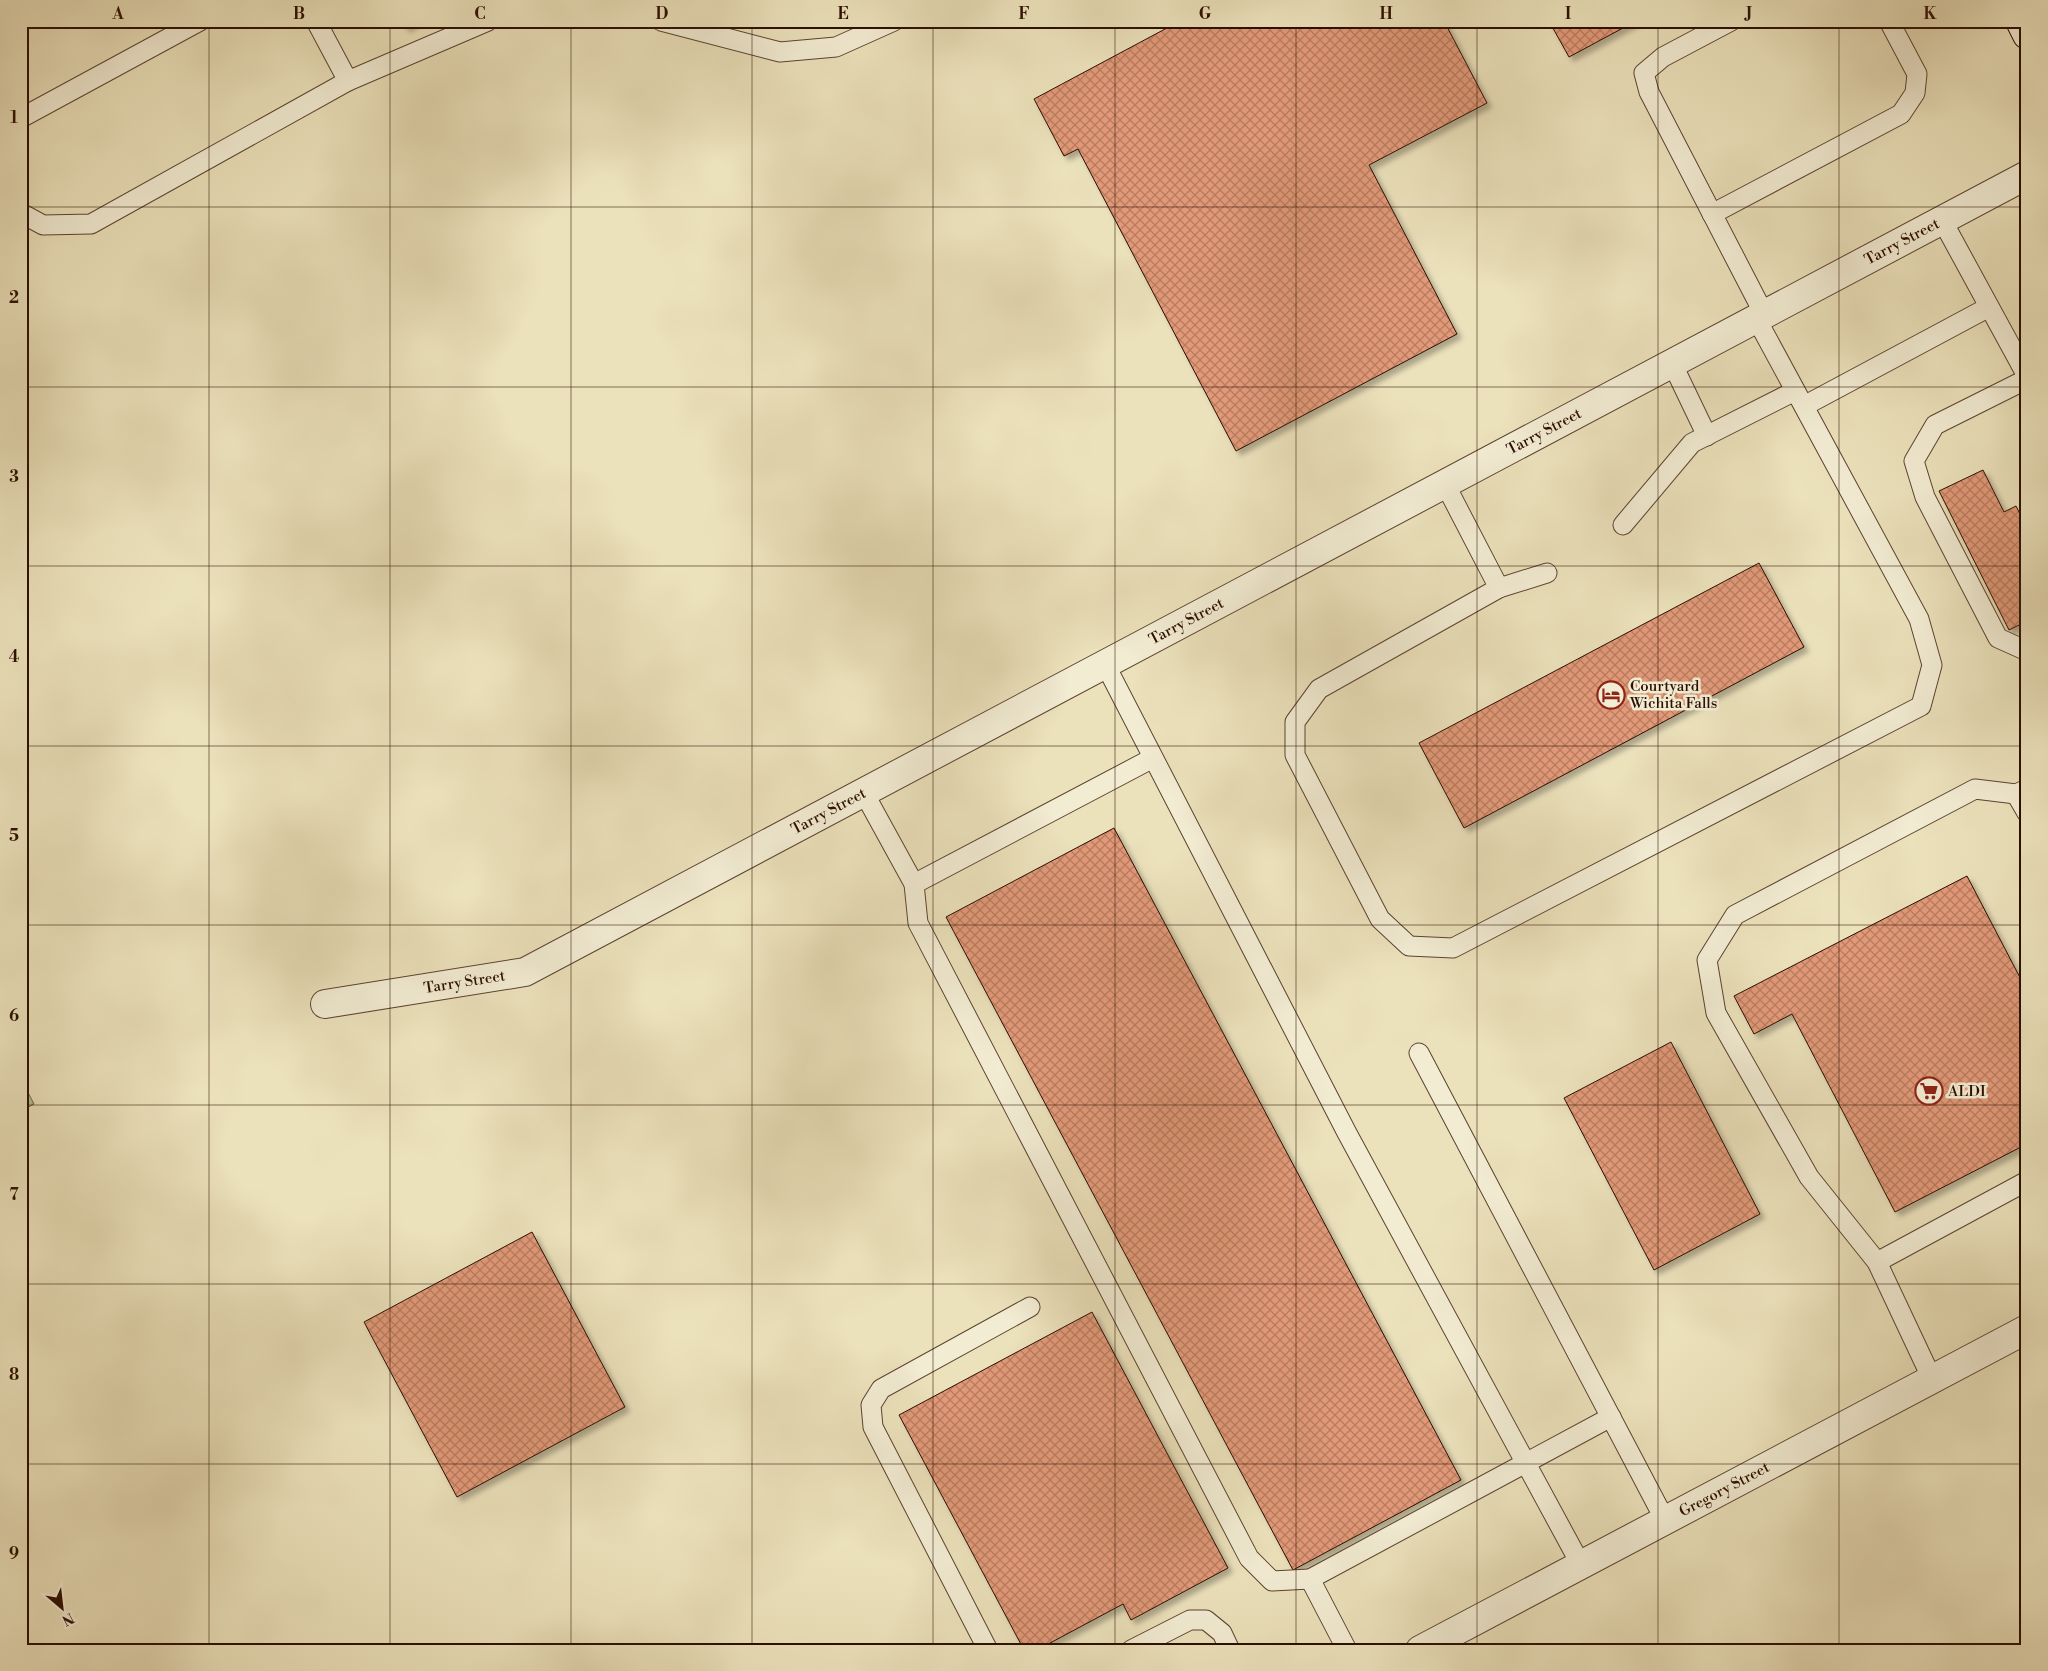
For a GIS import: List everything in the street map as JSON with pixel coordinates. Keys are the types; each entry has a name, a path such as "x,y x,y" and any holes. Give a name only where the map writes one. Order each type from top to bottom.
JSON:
{"street":[{"path":"2020,21 2027,35"},
{"name":"Tarry Street","path":"325,1004 525,972 2027,175"},
{"name":"Gregory Street","path":"1420,1650 2027,1329"}],"lane":[{"path":"21,118 200,21"},
{"path":"316,21 348,81"},
{"path":"21,213 43,225 90,224 348,81 488,21"},
{"path":"661,21 780,52 836,47 894,21"},
{"path":"1547,573 1499,588 1319,688 1295,722 1295,755 1380,919 1409,946 1453,948 1921,706 1932,665 1918,619 1799,398 1712,214 1649,92 1644,73 1663,57 1731,21"},
{"path":"1712,214 1901,114 1915,93 1917,74 1889,21"},
{"path":"1942,220 2027,378 1935,425 1914,461 1925,497 1998,638 2027,651"},
{"path":"1623,525 1692,443 1799,398 1990,308"},
{"path":"1672,363 1707,436"},
{"path":"1445,484 1499,588"},
{"path":"1105,664 1347,1133 1581,1565"},
{"path":"914,884 1153,758"},
{"path":"1932,1379 1877,1262 1809,1177 1716,1013 1707,960 1736,915 1975,789 2022,791 2027,813"},
{"path":"864,793 914,884 918,923 1249,1558 1272,1581 1310,1579 1525,1461 1611,1417"},
{"path":"1419,1053 1665,1520"},
{"path":"1877,1262 2027,1181"},
{"path":"988,1650 873,1427 871,1404 881,1389 1030,1307"},
{"path":"1310,1579 1347,1650"},
{"path":"1131,1650 1190,1620 1206,1620 1222,1633 1230,1650"}],"green space":[{"path":"21,1079 34,1104 21,1111"}],"building":[{"path":"402,21 417,21 405,28"},
{"path":"1180,21 1444,21 1487,103 1369,165 1457,334 1236,451 1078,149 1064,156 1034,99"},
{"path":"1549,21 1636,21 1569,57"},
{"path":"1983,470 2004,512 2016,506 2027,528 2027,621 2009,630 1939,491"},
{"name":"Courtyard Wichita Falls","path":"1759,563 1804,647 1464,828 1419,743"},
{"path":"1114,828 1461,1480 1293,1570 946,917"},
{"name":"ALDI","path":"1967,876 2027,991 2027,1157 2025,1158 2019,1148 1895,1212 1792,1014 1754,1034 1734,996"},
{"path":"1671,1042 1760,1214 1654,1270 1564,1098"},
{"path":"532,1232 625,1407 457,1497 364,1322"},
{"path":"1092,1312 1228,1568 1131,1620 1123,1604 1037,1650 1024,1650 899,1415"}],"place":[{"name":"Courtyard Wichita Falls","path":"1611,695"},
{"name":"ALDI","path":"1929,1091"}]}
